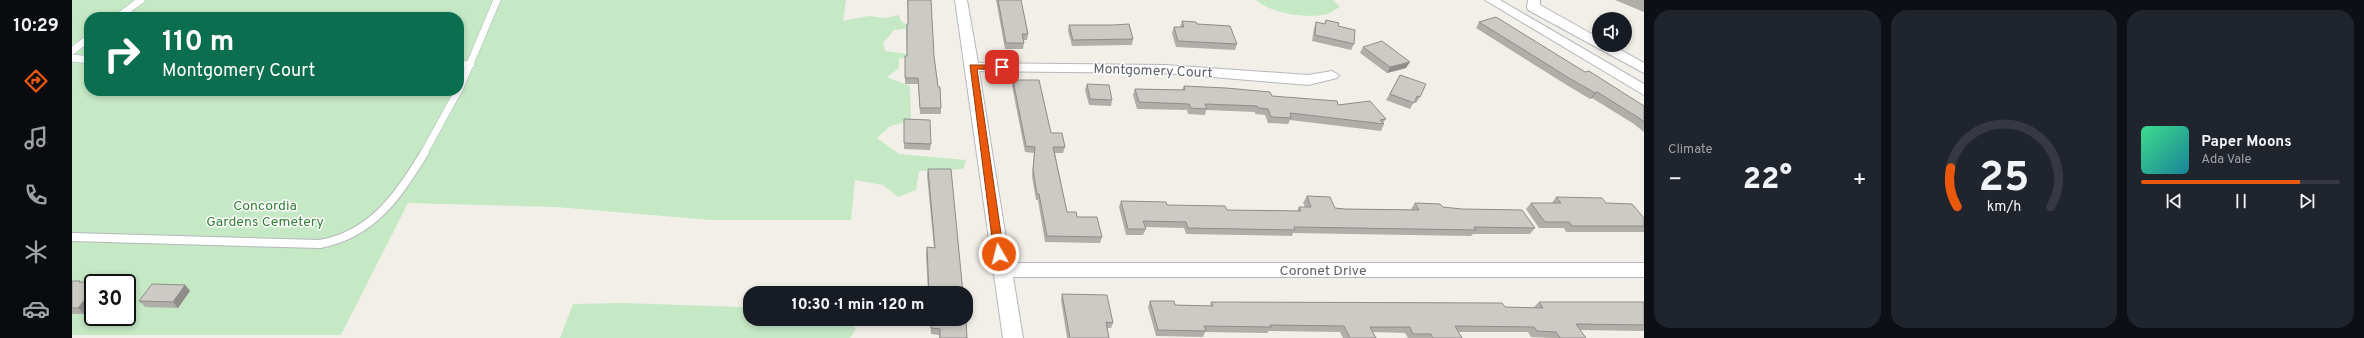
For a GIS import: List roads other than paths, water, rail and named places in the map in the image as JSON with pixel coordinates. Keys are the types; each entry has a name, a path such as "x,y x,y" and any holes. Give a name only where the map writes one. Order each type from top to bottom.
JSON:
{"street":[{"path":"961,0 973,67 1001,270 1013,338"},
{"path":"1490,0 1644,90"},
{"path":"1534,0 1533,7 1592,40"},
{"path":"1614,52 1644,69"},
{"name":"Montgomery Court","path":"973,67 1165,69 1308,80 1332,75"},
{"name":"Coronet Drive","path":"1001,270 1644,270"}],"lane":[{"path":"125,12 141,0"},
{"path":"464,79 497,0"},
{"path":"72,51 84,42"},
{"path":"72,58 84,59"},
{"path":"464,65 471,64"},
{"path":"72,237 306,244 337,241 369,223 385,209 408,176 455,96"}],"park label":[{"name":"Concordia Gardens Cemetery","path":"265,214"}]}
